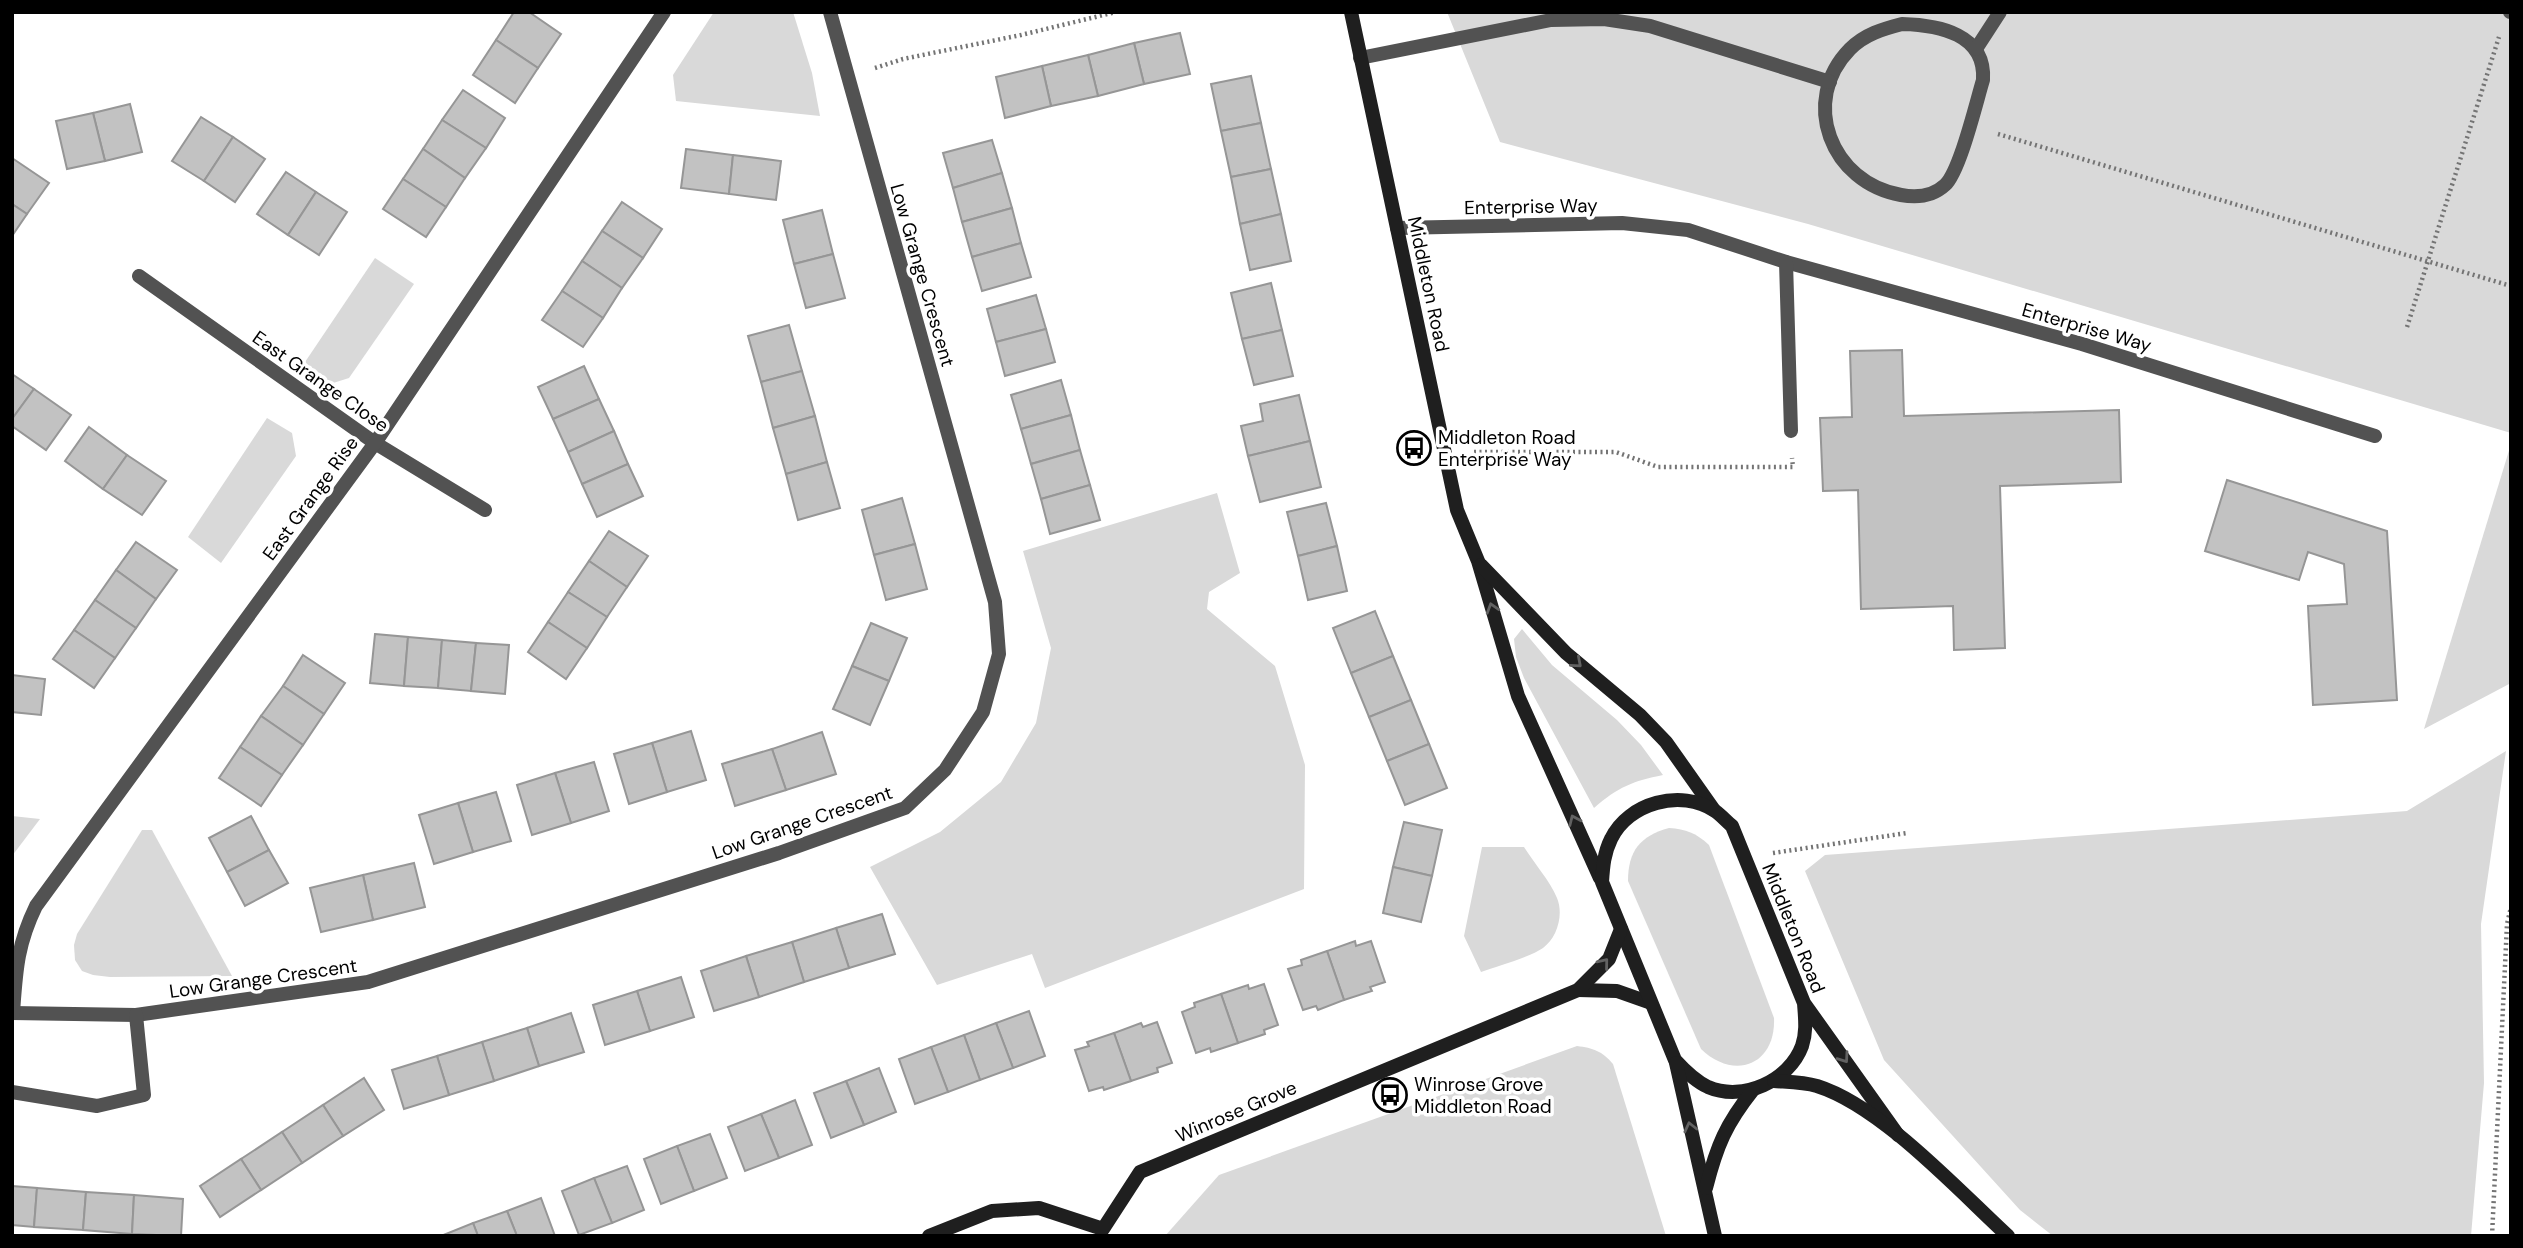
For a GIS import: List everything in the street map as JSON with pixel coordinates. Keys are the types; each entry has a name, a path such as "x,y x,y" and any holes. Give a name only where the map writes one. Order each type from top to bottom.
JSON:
{"street":[{"name":"East Grange Rise","path":"13,1013 17,961 23,933 36,906 375,443 664,12"},
{"name":"Low Grange Crescent","path":"13,1013 136,1015 368,982 779,853 905,808 945,770 983,712 999,654 995,602 830,12"},
{"name":"Middleton Road","path":"1351,12 1457,510 1478,561 1518,696 1602,882 1675,1060 1715,1236"},
{"path":"1976,49 2000,12"},
{"path":"1360,58 1551,20 1604,19 1650,26 1830,82"},
{"path":"1902,24 1932,25 1968,41 1976,49 1984,69 1983,80 1952,178 1934,193 1923,197 1883,192 1857,178 1838,156 1827,129 1825,100 1830,82 1833,72 1851,48 1874,32 1902,24"},
{"name":"Enterprise Way","path":"1397,228 1622,223 1688,230 1786,262 2082,344 2375,436"},
{"path":"1786,262 1791,431"},
{"name":"East Grange Close","path":"139,276 375,443 485,510"},
{"name":"Middleton Road","path":"1478,561 1566,653 1640,715 1666,742 1714,810 1732,825 1804,1003 1806,1025 1802,1047 1790,1066 1773,1081 1754,1090 1731,1092 1710,1088 1690,1076 1675,1060"},
{"path":"1602,882 1603,859 1612,837 1626,818 1646,806 1668,800 1692,802 1714,810"},
{"name":"Winrose Grove","path":"929,1236 992,1211 1039,1208 1101,1232 1140,1172 1578,990 1609,959 1621,929"},
{"name":"Winrose Grove","path":"1578,990 1617,991 1651,1003"},
{"path":"1804,1003 1898,1135"},
{"path":"12,1092 97,1106 144,1095 136,1015"},
{"path":"1773,1081 1815,1086 1849,1100 1898,1135 2008,1236"},
{"name":"Middleton Road","path":"1705,1193 1717,1147 1733,1115 1754,1090"}],"path":[{"path":"848,76 903,59 1116,12"},
{"path":"2407,327 2502,25"},
{"path":"1969,125 2511,286"},
{"path":"1445,452 1616,452 1658,467 1793,467 1791,431"},
{"path":"1745,857 1908,833"},
{"path":"2492,1236 2507,925 2511,907"}],"shaded area":[{"path":"714,12 793,12 812,73 820,116 676,101 673,75"},
{"path":"1447,12 2511,12 2511,433 1808,224 1500,142"},
{"path":"375,258 414,284 349,378 330,384 319,381 301,368"},
{"path":"267,418 292,433 296,456 221,563 188,537"},
{"path":"2511,444 2511,683 2424,729"},
{"path":"1217,493 1240,573 1209,592 1207,609 1275,666 1305,765 1304,889 1045,988 1032,954 937,985 870,867 940,832 1001,782 1036,723 1051,648 1023,551"},
{"path":"1522,629 1552,665 1617,720 1641,745 1663,775 1626,786 1594,808 1524,678 1516,657 1514,639"},
{"path":"2506,751 2481,924 2484,1083 2471,1236 2053,1236 2020,1210 1884,1060 1805,871 1825,855 2407,811"},
{"path":"12,816 40,819 12,856"},
{"path":"1669,828 1690,832 1709,845 1774,1018 1773,1034 1768,1047 1751,1063 1739,1066 1727,1064 1714,1059 1701,1049 1628,881 1630,861 1638,846 1650,835"},
{"path":"142,830 152,830 232,976 110,977 82,971 75,960 74,945 77,934"},
{"path":"1482,847 1524,847 1554,892 1560,912 1555,932 1543,948 1481,972 1464,936"},
{"path":"1577,1046 1597,1051 1613,1064 1666,1236 1165,1236 1219,1175"}],"building":[{"path":"514,12 529,12 561,34 538,68 496,40"},
{"path":"1180,33 1190,74 1144,84 1134,43"},
{"path":"496,40 538,68 515,103 473,75"},
{"path":"1134,43 1144,84 1098,96 1088,55"},
{"path":"1088,55 1098,96 1051,106 1042,66"},
{"path":"1042,66 1051,106 1005,118 996,77"},
{"path":"1251,76 1261,123 1221,131 1211,84"},
{"path":"463,90 505,118 486,148 442,120"},
{"path":"130,104 142,152 105,161 93,113"},
{"path":"93,113 105,161 67,169 56,121"},
{"path":"201,117 233,137 204,181 172,161"},
{"path":"442,120 486,148 465,178 423,149"},
{"path":"1261,123 1271,169 1231,177 1221,131"},
{"path":"233,137 265,159 235,202 204,181"},
{"path":"992,140 1002,173 953,188 943,153"},
{"path":"423,149 465,178 446,207 403,179"},
{"path":"686,149 733,155 729,194 681,188"},
{"path":"733,155 781,161 776,200 729,194"},
{"path":"12,158 49,183 27,214 12,204"},
{"path":"1271,169 1281,214 1240,224 1231,177"},
{"path":"286,172 316,192 288,235 257,214"},
{"path":"1002,173 1012,208 962,222 953,188"},
{"path":"403,179 446,207 426,237 383,209"},
{"path":"316,192 347,212 319,255 288,235"},
{"path":"622,202 662,229 643,258 602,231"},
{"path":"12,204 27,214 12,236"},
{"path":"1012,208 1021,243 972,257 962,222"},
{"path":"822,210 833,254 794,264 783,220"},
{"path":"1281,214 1291,261 1250,270 1240,224"},
{"path":"602,231 643,258 622,288 582,261"},
{"path":"1021,243 1031,277 982,291 972,257"},
{"path":"833,254 845,298 806,308 794,264"},
{"path":"582,261 622,288 603,318 562,291"},
{"path":"1271,283 1282,330 1242,339 1231,293"},
{"path":"562,291 603,318 583,347 542,320"},
{"path":"1036,295 1046,329 996,342 987,309"},
{"path":"789,325 802,371 761,382 748,336"},
{"path":"1046,329 1055,362 1005,376 996,342"},
{"path":"1282,330 1293,376 1254,385 1242,339"},
{"path":"1902,350 1904,416 2119,410 2121,482 2000,486 2005,648 1954,650 1953,606 1861,609 1858,490 1823,491 1820,418 1852,417 1850,351"},
{"path":"584,366 599,399 553,419 538,387"},
{"path":"802,371 815,416 773,428 761,382"},
{"path":"12,374 34,389 12,419"},
{"path":"1061,380 1071,415 1021,429 1011,395"},
{"path":"34,389 71,415 46,450 12,426 12,419"},
{"path":"1299,395 1310,441 1248,456 1241,426 1263,421 1260,404"},
{"path":"599,399 614,431 568,452 553,419"},
{"path":"1071,415 1080,450 1031,464 1021,429"},
{"path":"815,416 827,462 786,474 773,428"},
{"path":"89,427 127,455 103,489 65,461"},
{"path":"614,431 628,464 582,484 568,452"},
{"path":"1310,441 1321,487 1260,502 1248,456"},
{"path":"1080,450 1090,485 1041,499 1031,464"},
{"path":"127,455 166,481 142,515 103,489"},
{"path":"827,462 840,508 798,520 786,474"},
{"path":"628,464 643,496 597,517 582,484"},
{"path":"2227,480 2387,531 2397,700 2313,705 2308,606 2347,604 2344,564 2308,552 2299,580 2205,551"},
{"path":"1090,485 1100,520 1050,534 1041,499"},
{"path":"902,498 915,544 874,555 862,510"},
{"path":"1326,503 1337,546 1298,556 1287,512"},
{"path":"609,531 648,556 627,587 589,561"},
{"path":"136,542 177,570 156,599 116,570"},
{"path":"915,544 927,589 886,600 874,555"},
{"path":"1337,546 1347,591 1308,600 1298,556"},
{"path":"589,561 627,587 607,617 568,592"},
{"path":"116,570 156,599 136,628 95,600"},
{"path":"568,592 607,617 587,648 548,622"},
{"path":"95,600 136,628 115,658 74,630"},
{"path":"1375,611 1393,656 1351,673 1333,628"},
{"path":"548,622 587,648 566,679 528,652"},
{"path":"871,623 907,638 889,681 852,666"},
{"path":"74,630 115,658 94,688 53,659"},
{"path":"375,634 408,637 404,686 370,683"},
{"path":"408,637 442,640 438,688 404,686"},
{"path":"442,640 476,643 471,691 438,688"},
{"path":"476,643 509,645 505,694 471,691"},
{"path":"303,655 345,683 324,714 283,686"},
{"path":"1393,656 1411,700 1369,717 1351,673"},
{"path":"852,666 889,681 870,725 833,709"},
{"path":"12,675 45,679 41,715 12,712"},
{"path":"283,686 324,714 303,745 261,716"},
{"path":"1411,700 1429,744 1387,761 1369,717"},
{"path":"261,716 303,745 282,775 240,747"},
{"path":"691,731 706,780 667,792 652,743"},
{"path":"822,732 836,774 786,790 772,749"},
{"path":"652,743 667,792 629,804 614,754"},
{"path":"1429,744 1447,788 1405,805 1387,761"},
{"path":"240,747 282,775 261,806 219,778"},
{"path":"772,749 786,790 735,806 722,764"},
{"path":"594,762 609,811 571,823 555,773"},
{"path":"555,773 571,823 532,835 517,785"},
{"path":"496,792 511,841 473,852 458,803"},
{"path":"458,803 473,852 434,864 419,815"},
{"path":"251,816 269,850 227,872 209,838"},
{"path":"1404,822 1442,830 1432,876 1393,867"},
{"path":"269,850 288,883 245,906 227,872"},
{"path":"414,863 425,907 373,920 363,875"},
{"path":"1393,867 1432,876 1421,922 1383,913"},
{"path":"363,875 373,920 321,932 310,888"},
{"path":"882,914 895,954 849,968 836,928"},
{"path":"836,928 849,968 804,982 792,942"},
{"path":"1355,941 1356,946 1371,941 1385,982 1370,987 1372,991 1344,1000 1327,951"},
{"path":"792,942 804,982 759,997 746,956"},
{"path":"1327,951 1344,1000 1318,1010 1316,1006 1303,1010 1288,969 1302,965 1301,960"},
{"path":"746,956 759,997 714,1011 701,971"},
{"path":"681,977 694,1017 650,1031 637,991"},
{"path":"1264,984 1278,1025 1264,1030 1265,1034 1238,1043 1221,994 1248,985 1249,989"},
{"path":"637,991 650,1031 605,1045 593,1005"},
{"path":"1221,994 1238,1043 1211,1052 1210,1048 1196,1053 1182,1012 1195,1007 1194,1003"},
{"path":"1029,1011 1045,1056 1013,1068 996,1023"},
{"path":"571,1013 584,1052 539,1066 527,1028"},
{"path":"1157,1022 1172,1063 1157,1068 1158,1072 1131,1081 1114,1033 1141,1023 1143,1027"},
{"path":"996,1023 1013,1068 980,1080 964,1035"},
{"path":"527,1028 539,1066 494,1081 482,1042"},
{"path":"1114,1033 1131,1081 1104,1090 1103,1087 1089,1091 1075,1050 1089,1046 1087,1042"},
{"path":"964,1035 980,1080 948,1092 931,1047"},
{"path":"482,1042 494,1081 449,1095 437,1056"},
{"path":"931,1047 948,1092 915,1104 899,1059"},
{"path":"437,1056 449,1095 404,1109 392,1070"},
{"path":"879,1068 896,1112 864,1125 846,1081"},
{"path":"364,1078 384,1110 343,1136 323,1105"},
{"path":"846,1081 864,1125 831,1138 814,1093"},
{"path":"795,1100 812,1145 779,1158 761,1114"},
{"path":"323,1105 343,1136 302,1163 282,1132"},
{"path":"761,1114 779,1158 745,1171 728,1127"},
{"path":"282,1132 302,1163 261,1190 241,1159"},
{"path":"710,1134 727,1178 694,1191 677,1146"},
{"path":"677,1146 694,1191 661,1204 644,1159"},
{"path":"241,1159 261,1190 220,1217 200,1186"},
{"path":"627,1166 644,1210 612,1223 594,1178"},
{"path":"594,1178 612,1223 579,1235 562,1191"},
{"path":"12,1186 37,1188 34,1227 12,1225"},
{"path":"37,1188 86,1192 83,1230 34,1227"},
{"path":"86,1192 134,1195 132,1234 83,1230"},
{"path":"134,1195 183,1199 181,1236 132,1234"},
{"path":"541,1198 555,1236 517,1236 507,1211"},
{"path":"507,1211 517,1236 478,1236 473,1223"},
{"path":"473,1223 478,1236 441,1236"}],"place":[{"name":"Middleton Road Enterprise Way","path":"1414,448"},
{"name":"Winrose Grove Middleton Road","path":"1390,1095"}]}
